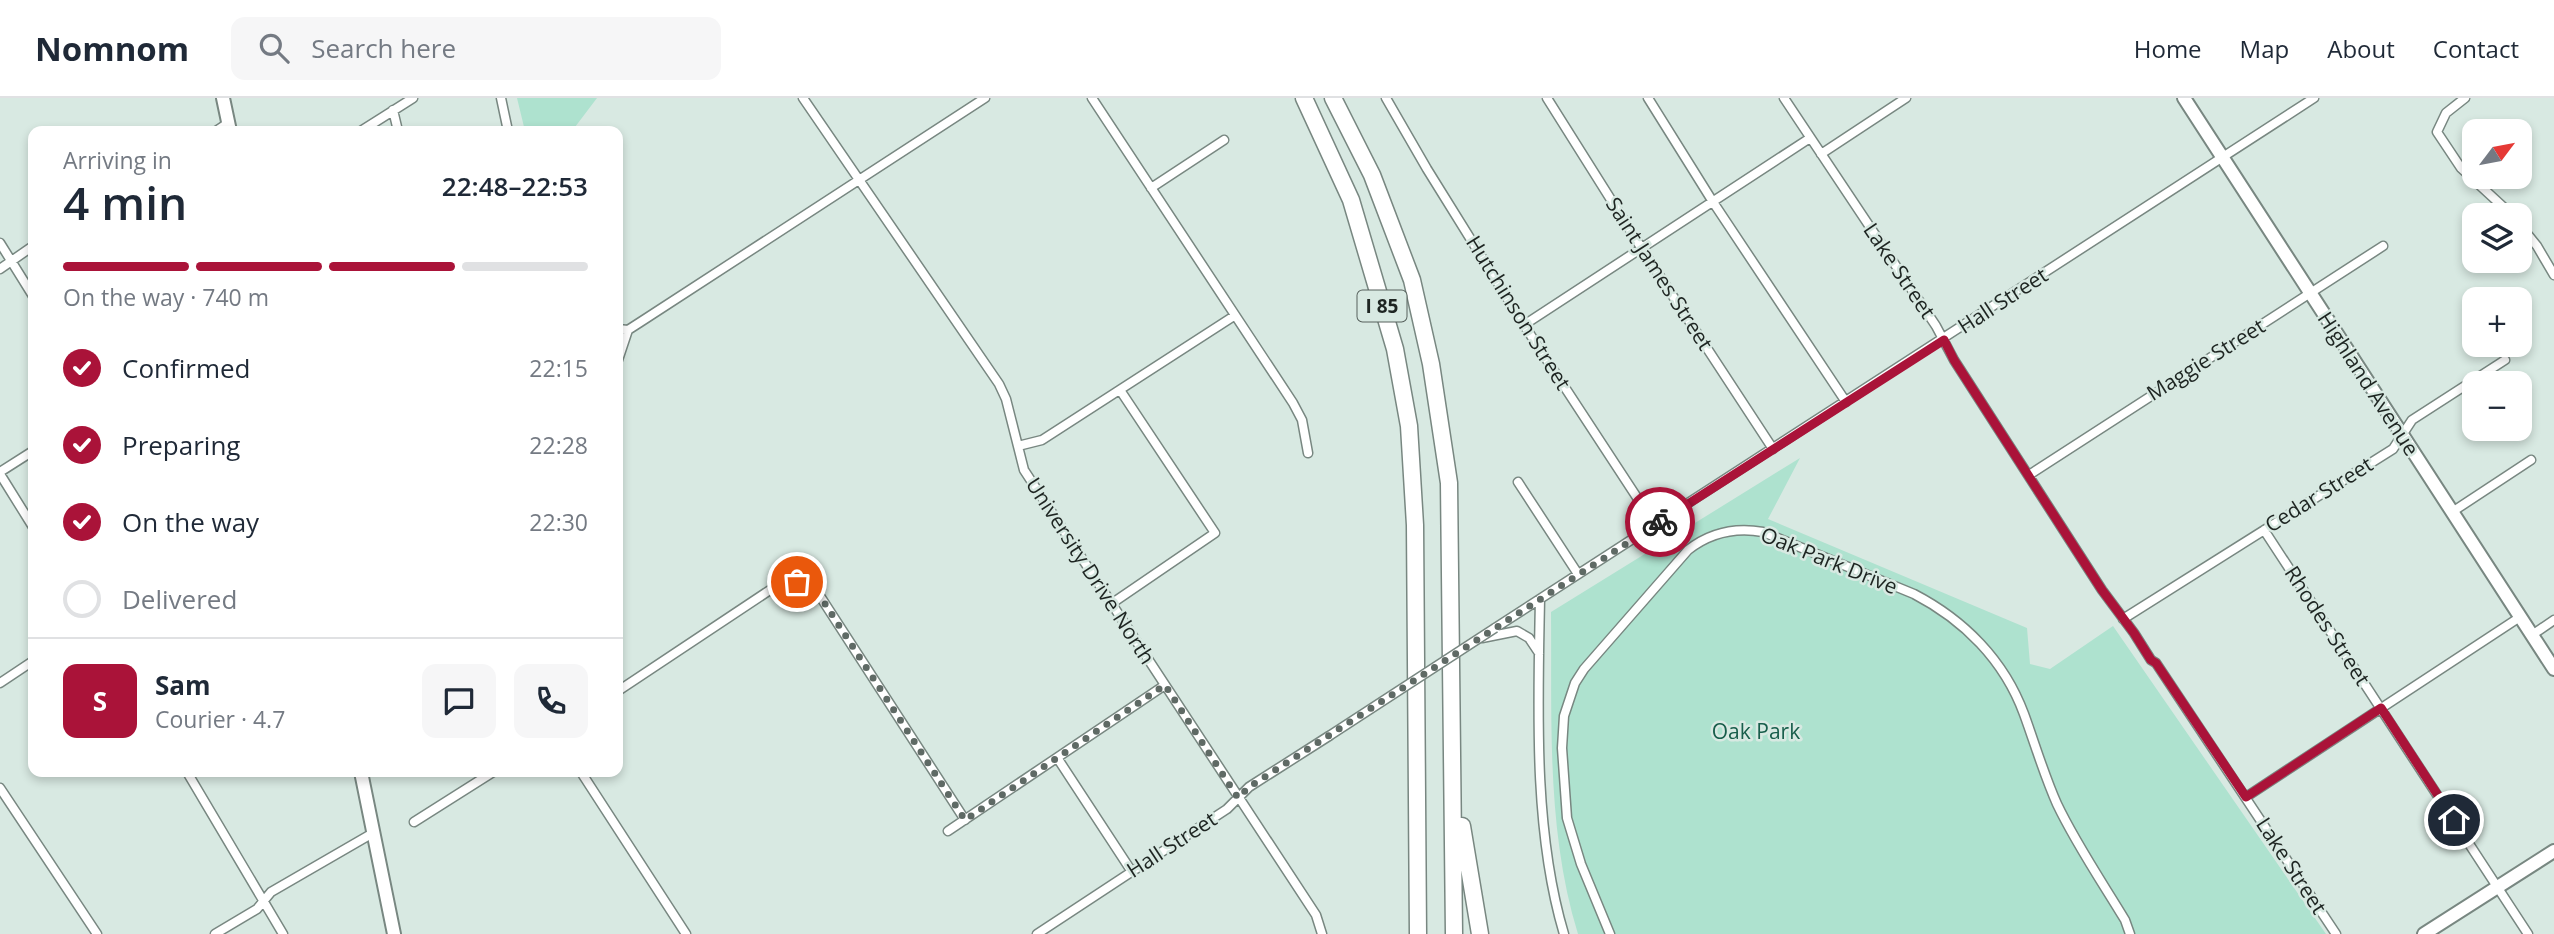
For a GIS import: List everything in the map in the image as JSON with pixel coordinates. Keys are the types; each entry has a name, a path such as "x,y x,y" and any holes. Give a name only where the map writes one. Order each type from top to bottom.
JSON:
{"highway":[{"name":"I 85","path":"1304,98 1351,200 1395,349 1409,426 1415,525 1419,877 1424,934"},
{"name":"I 85","path":"1333,98 1372,175 1412,280 1431,364 1449,483 1454,934"},
{"path":"1453,743 1463,839 1480,934"},
{"path":"1418,934 1419,877"}],"main road":[{"path":"223,98 229,126"},
{"name":"Highland Avenue","path":"2183,98 2554,669"},
{"path":"362,777 394,934"},
{"path":"2424,934 2554,851"}],"street":[{"path":"369,126 413,98"},
{"path":"501,98 508,126"},
{"name":"University Drive North","path":"803,98 999,384 1006,399 1024,470 1316,915 1322,934"},
{"path":"623,330 628,330 985,98"},
{"path":"1092,98 1302,420 1308,453"},
{"name":"Hutchinson Street","path":"1386,98 1524,325 1655,525"},
{"name":"Saint James Street","path":"1547,98 1773,449"},
{"path":"1648,98 1713,202 1846,402"},
{"name":"Lake Street","path":"1784,98 1944,340 1954,360 2102,590 2151,660 2156,663 2336,934"},
{"path":"1821,154 1906,98"},
{"name":"Hall Street","path":"1037,934 1227,809 1249,787 1944,340 2314,98"},
{"path":"2465,98 2446,113 2437,132 2461,168 2499,203"},
{"path":"394,110 397,126"},
{"path":"1524,325 1810,138"},
{"path":"1151,188 1224,140"},
{"path":"2532,239 2554,275"},
{"path":"0,243 28,288"},
{"name":"Maggie Street","path":"2029,475 2383,246"},
{"path":"0,269 28,249"},
{"path":"1018,446 1042,440 1234,316"},
{"path":"623,345 628,330"},
{"name":"Cedar Street","path":"2123,619 2393,449 2419,415 2504,360"},
{"path":"1111,604 1215,533 1120,390"},
{"path":"28,454 0,473 28,519"},
{"path":"2452,512 2531,460"},
{"path":"1518,482 1578,574"},
{"name":"Oak Park Drive","path":"1610,934 1581,864 1567,818 1562,748 1567,701 1584,669 1688,550 1718,533 1748,529 1776,537 1914,594 1938,607 1975,636 2006,677 2022,711 2058,806 2125,920 2130,934"},
{"name":"Rhodes Street","path":"2264,530 2528,934"},
{"path":"623,688 779,584 799,581 811,586 818,593 965,820"},
{"path":"1540,599 1543,812 1549,868 1564,934"},
{"path":"2246,797 2520,617"},
{"path":"2532,635 2554,620"},
{"name":"Hall Street","path":"1479,638 1517,631 1529,638 1539,653"},
{"path":"0,683 28,665"},
{"path":"948,831 1165,685"},
{"path":"1058,759 1132,872"},
{"path":"190,777 283,934"},
{"path":"414,821 485,777"},
{"path":"584,777 686,934"},
{"path":"0,788 97,934"},
{"path":"215,934 257,909 271,892 373,833"}],"green space":[{"path":"517,98 597,98 576,126 524,126"},
{"name":"Oak Park","path":"1800,458 1768,519 2027,628 2030,664 2050,669 2113,626 2326,934 1578,934 1560,855 1556,815 1551,612"}],"way so far":[{"path":"797,582 806,583 818,593 965,820 1165,685 1238,798 1249,787 1660,522"}],"route":[{"path":"1660,522 1944,340 1954,360 2102,590 2151,660 2156,663 2246,797 2381,708 2454,820"}]}
